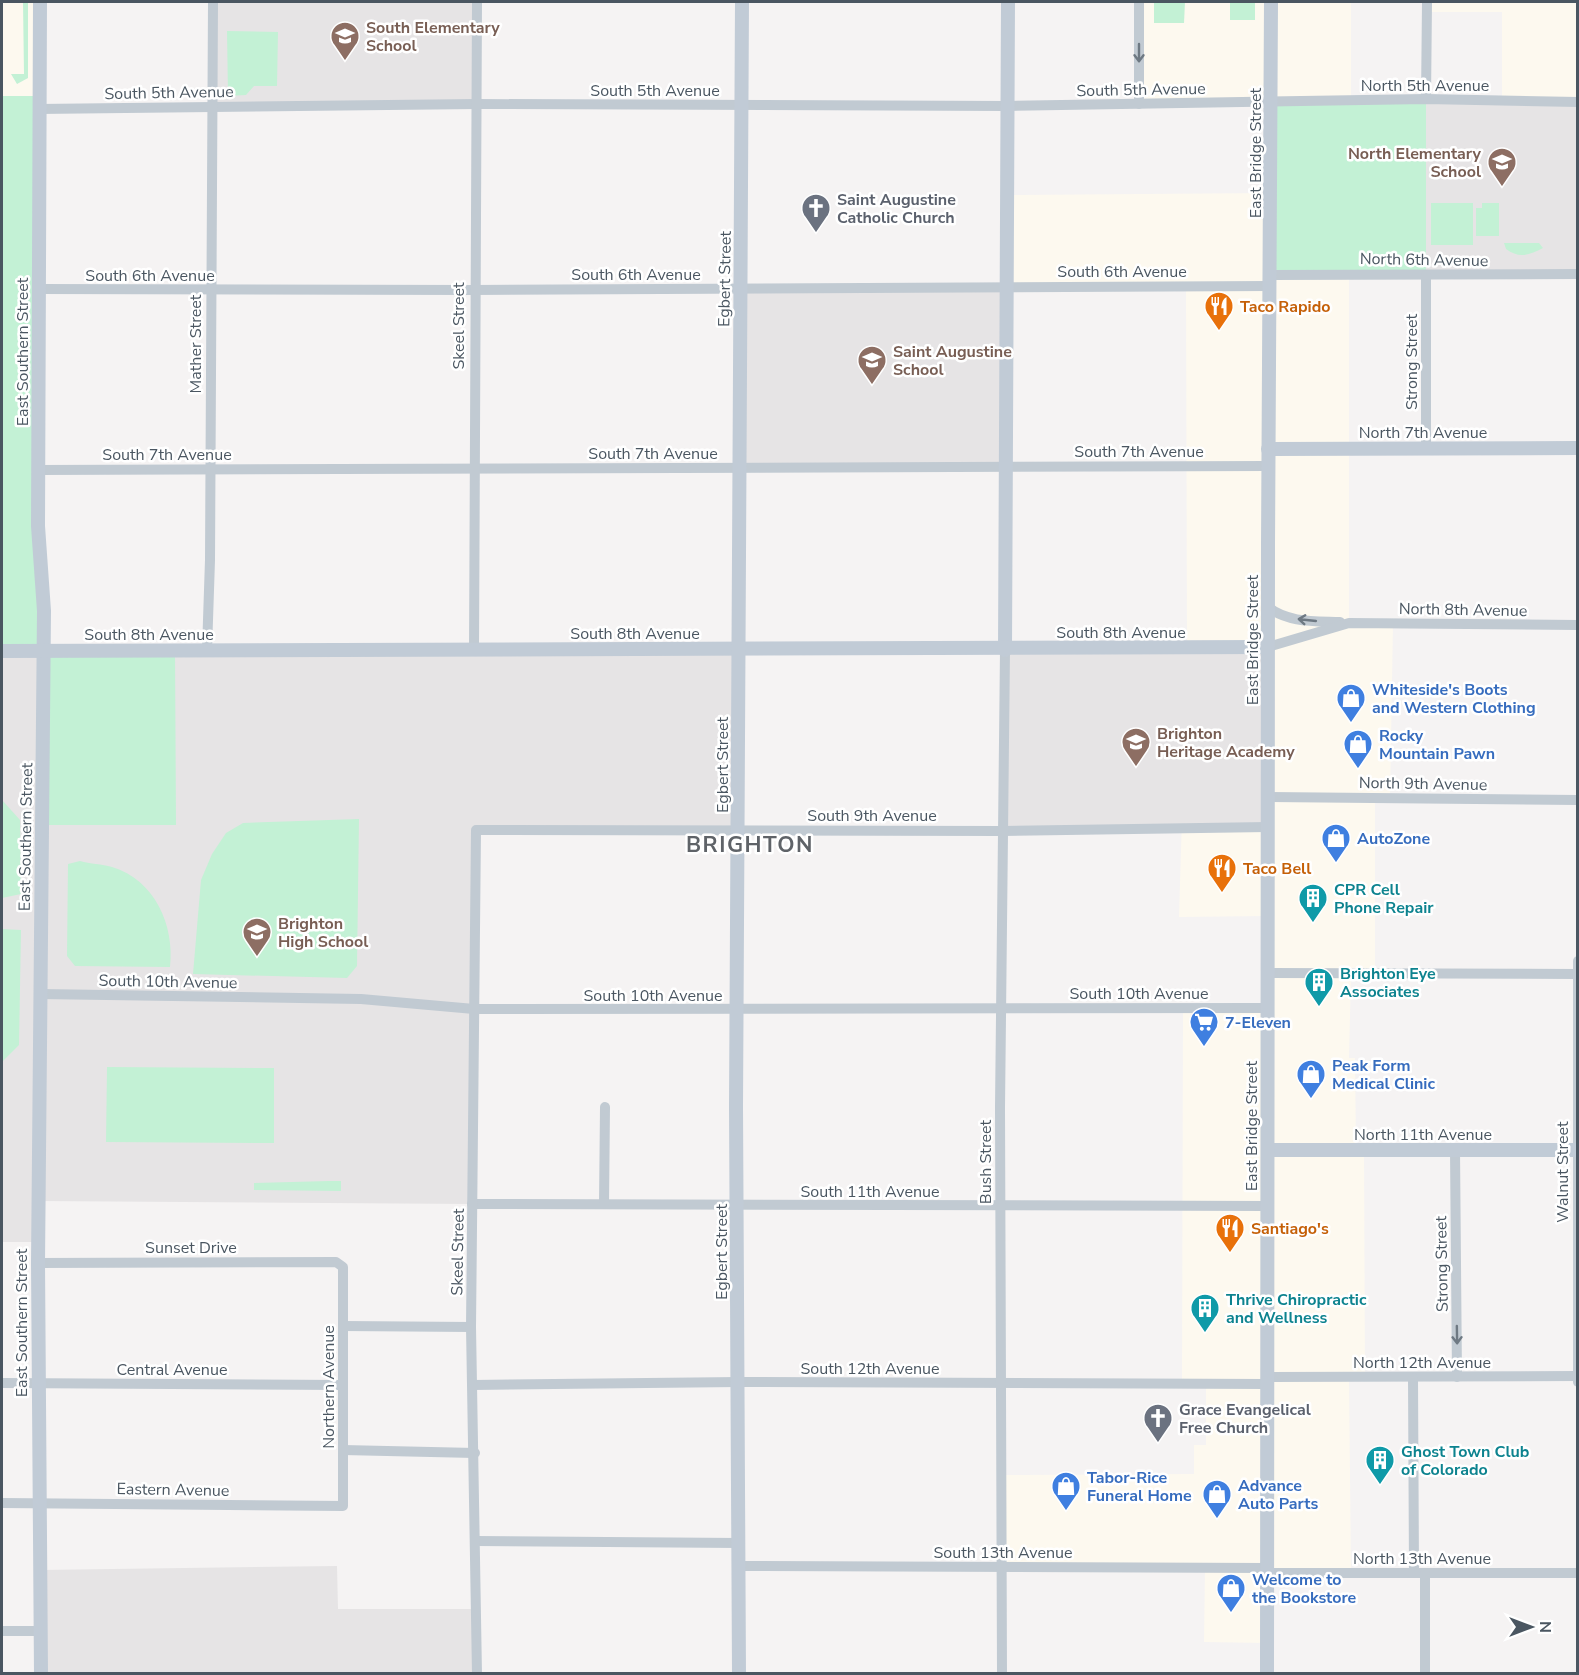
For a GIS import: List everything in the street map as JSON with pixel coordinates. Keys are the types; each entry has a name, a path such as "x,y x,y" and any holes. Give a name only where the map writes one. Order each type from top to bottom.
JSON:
{"street":[{"name":"East Southern Street","path":"40,2 38,470 44,651 37,1383 41,1674"},
{"name":"Mather Street","path":"207,650 213,2"},
{"name":"Skeel Street","path":"474,650 477,2"},
{"name":"Egbert Street","path":"739,1674 737,1011 742,2"},
{"path":"1005,650 1004,466 1008,2"},
{"path":"1138,104 1139,2"},
{"name":"East Bridge Street","path":"1267,1674 1268,449 1271,2"},
{"path":"1426,99 1427,2"},
{"name":"North 5th Avenue","path":"1272,101 1426,99 1578,102"},
{"name":"South 5th Avenue","path":"38,109 477,104 1007,106 1272,101"},
{"name":"North 6th Avenue","path":"1270,281 1426,274 1578,274"},
{"name":"Strong Street","path":"1426,274 1426,448"},
{"name":"South 6th Avenue","path":"38,289 474,290 1006,286 1270,281"},
{"name":"North 7th Avenue","path":"1268,449 1578,448"},
{"name":"South 7th Avenue","path":"38,470 1268,466"},
{"name":"North 8th Avenue","path":"1268,607 1279,616 1288,618 1349,623 1578,626"},
{"name":"North 8th Avenue","path":"1268,647 1349,623"},
{"name":"South 8th Avenue","path":"2,651 1005,650 1268,647"},
{"name":"Bush Street","path":"1002,1674 1001,1008 1005,650"},
{"name":"North 9th Avenue","path":"1268,797 1578,800"},
{"name":"South 9th Avenue","path":"476,830 1003,831 1268,827"},
{"name":"Skeel Street","path":"476,830 471,1328 475,1453 477,1674"},
{"name":"Walnut Street","path":"1578,961 1578,1382"},
{"path":"1267,973 1577,974"},
{"name":"South 10th Avenue","path":"40,994 361,999 474,1009 737,1011 1267,1008"},
{"path":"604,1204 605,1107"},
{"name":"North 11th Avenue","path":"1268,1150 1577,1150"},
{"name":"Strong Street","path":"1455,1150 1457,1377"},
{"name":"South 11th Avenue","path":"472,1204 1267,1206"},
{"name":"Sunset Drive","path":"38,1263 336,1262 343,1267"},
{"name":"Northern Avenue","path":"343,1267 343,1506"},
{"path":"342,1326 471,1328"},
{"name":"North 12th Avenue","path":"1267,1380 1577,1376"},
{"path":"1413,1378 1425,1674"},
{"name":"South 12th Avenue","path":"473,1385 1267,1380"},
{"name":"Central Avenue","path":"2,1383 343,1385"},
{"path":"343,1450 475,1453"},
{"name":"Eastern Avenue","path":"2,1503 343,1506"},
{"path":"476,1541 739,1542"},
{"name":"South 13th Avenue","path":"739,1566 1267,1570"},
{"name":"North 13th Avenue","path":"1267,1570 1578,1573"},
{"path":"2,1631 40,1631"}],"shaded area":[{"path":"2,2 40,2 38,96 2,96"},
{"name":"South Elementary School","path":"213,2 477,2 477,106 213,108"},
{"path":"1139,2 1351,2 1351,100 1139,104"},
{"path":"1427,2 1577,2 1577,102 1502,100 1502,12 1427,12"},
{"name":"North Elementary School","path":"1426,99 1577,102 1577,274 1426,275"},
{"path":"1271,193 1349,274 1349,622 1393,624 1390,797 1375,798 1375,973 1351,974 1349,1058 1355,1058 1356,1150 1364,1150 1365,1377 1349,1378 1351,1573 1267,1573 1267,1643 1204,1642 1205,1568 1001,1567 1001,1475 1194,1474 1194,1445 1206,1445 1206,1384 1182,1384 1183,1008 1267,1008 1267,916 1179,917 1187,649 1186,286 1006,286 1006,195"},
{"name":"Saint Augustine School","path":"1006,286 1004,466 740,467 739,288"},
{"name":"Brighton Heritage Academy","path":"1268,647 1267,827 1003,831 1005,650"},
{"name":"Brighton High School","path":"739,649 739,829 476,831 472,1204 39,1201 38,1242 2,1242 2,651"},
{"path":"337,1566 338,1609 477,1609 477,1673 41,1673 40,1570"}],"green space":[{"path":"23,2 28,2 28,78 17,84 11,74 24,74"},
{"path":"1154,2 1185,2 1184,23 1154,23"},
{"path":"1230,2 1255,2 1255,20 1230,20"},
{"path":"227,31 278,32 277,86 254,86 246,95 228,96"},
{"path":"2,96 38,96 44,650 175,650 176,825 42,825 44,651 2,651"},
{"path":"1426,99 1426,275 1270,275 1272,101"},
{"path":"1431,203 1473,203 1473,245 1431,245"},
{"path":"1482,203 1499,203 1499,236 1476,236 1476,208 1482,208"},
{"path":"1504,243 1539,243 1543,248 1520,255 1506,249"},
{"path":"2,800 20,820 21,894 2,898"},
{"path":"359,819 357,966 347,978 193,974 201,880 212,854 226,833 243,823"},
{"path":"80,861 112,867 127,873 151,894 159,906 169,936 170,967 75,966 67,956 68,864"},
{"path":"2,929 21,930 19,1045 2,1062"},
{"path":"107,1067 274,1068 274,1143 106,1142"},
{"path":"341,1181 341,1191 254,1190 254,1183"}],"place":[{"name":"South Elementary School","path":"345,62"},
{"name":"North Elementary School","path":"1502,188"},
{"name":"Saint Augustine Catholic Church","path":"816,234"},
{"name":"Taco Rapido","path":"1219,332"},
{"name":"Saint Augustine School","path":"872,386"},
{"name":"Whiteside's Boots and Western Clothing","path":"1351,724"},
{"name":"Brighton Heritage Academy","path":"1136,768"},
{"name":"Rocky Mountain Pawn","path":"1358,770"},
{"name":"AutoZone","path":"1336,864"},
{"name":"Taco Bell","path":"1222,894"},
{"name":"CPR Cell Phone Repair","path":"1313,924"},
{"name":"Brighton High School","path":"257,958"},
{"name":"Brighton Eye Associates","path":"1319,1008"},
{"name":"7-Eleven","path":"1204,1048"},
{"name":"Peak Form Medical Clinic","path":"1311,1100"},
{"name":"Santiago's","path":"1230,1254"},
{"name":"Thrive Chiropractic and Wellness","path":"1205,1334"},
{"name":"Grace Evangelical Free Church","path":"1158,1444"},
{"name":"Ghost Town Club of Colorado","path":"1380,1486"},
{"name":"Tabor-Rice Funeral Home","path":"1066,1512"},
{"name":"Advance Auto Parts","path":"1217,1520"},
{"name":"Welcome to the Bookstore","path":"1231,1614"}],"district":[{"name":"BRIGHTON","path":"750,844"}]}
